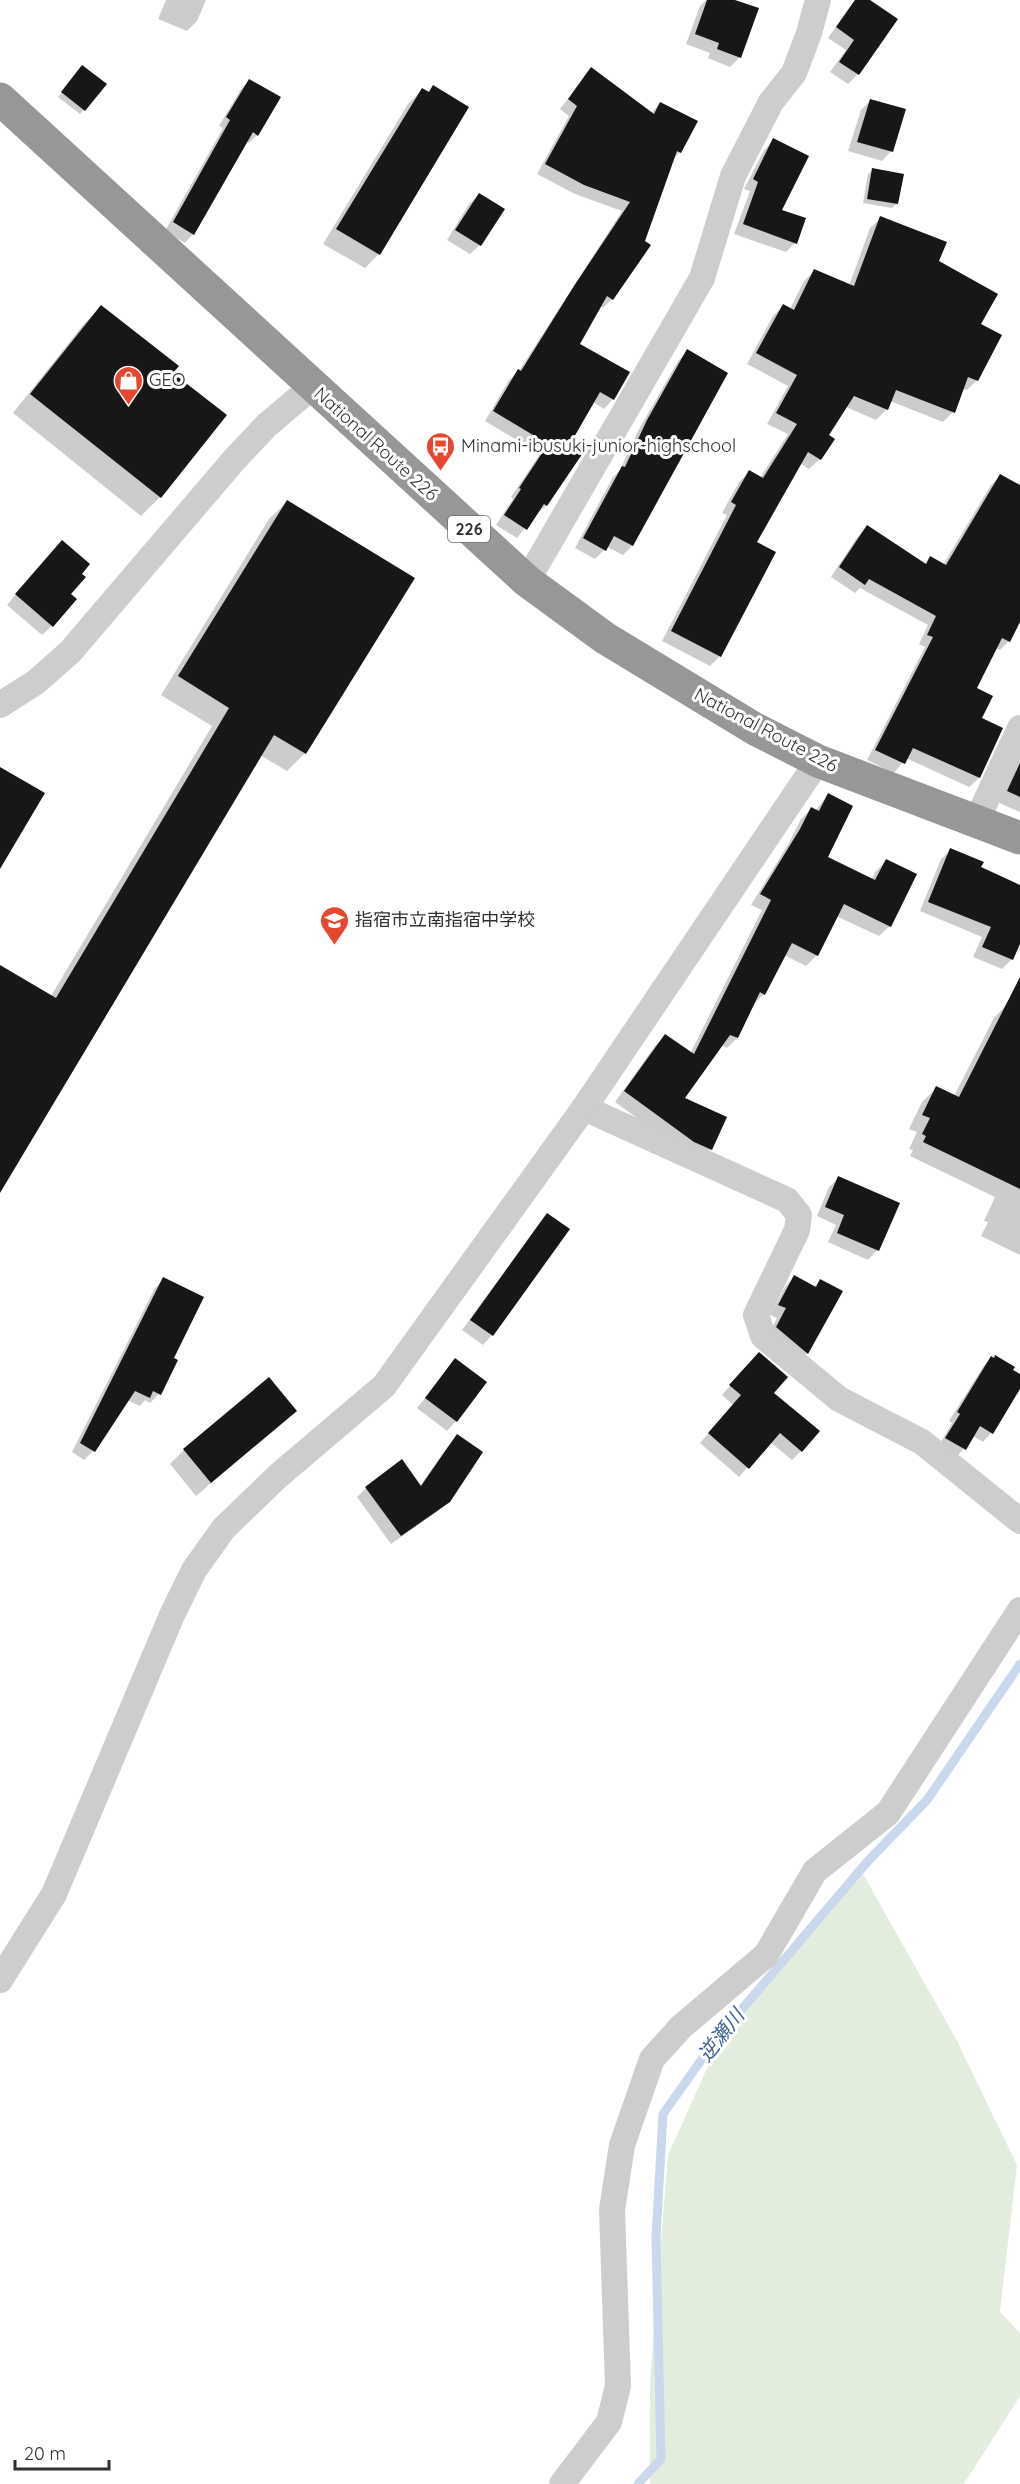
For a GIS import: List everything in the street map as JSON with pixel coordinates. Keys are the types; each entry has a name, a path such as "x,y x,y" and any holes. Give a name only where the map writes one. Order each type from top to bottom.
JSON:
{"highway":[{"name":"National Route 226","path":"0,99 527,581 605,638 755,729 818,762 1020,838"}],"street":[{"path":"527,581 702,278 733,176 771,102 794,73 818,0"},
{"path":"0,705 36,682 70,652 234,460 267,425 313,386"},
{"path":"976,822 1020,728"},
{"path":"0,1980 54,1894 167,1626 194,1570 230,1521 278,1476 384,1386 584,1108 818,762"},
{"path":"584,1108 787,1200 799,1215 797,1230 756,1315 763,1336 839,1399 922,1442 1020,1521"},
{"path":"562,2484 609,2422 618,2386 612,2210 622,2145 652,2059 681,2027 766,1955 815,1871 888,1813 1020,1610"}],"green space":[{"path":"863,1874 956,2039 1017,2165 1000,2312 1020,2333 1020,2396 964,2484 650,2484 650,2380 668,2155 720,2039"}],"building":[{"path":"707,0 735,0 759,8 741,58 717,49 719,43 695,34"},
{"path":"855,0 870,0 898,19 859,75 839,62 854,40 836,27"},
{"path":"82,65 107,84 85,111 61,92"},
{"path":"591,67 654,114 660,102 698,121 681,153 677,151 645,241 651,245 613,300 607,296 580,344 630,372 614,400 600,392 573,439 587,447 547,506 544,504 527,530 504,515 548,444 493,411 518,369 521,371 630,202 584,185 545,164 577,106 568,99"},
{"path":"249,79 281,97 258,136 253,132 194,235 173,222 230,120 226,117"},
{"path":"433,85 469,107 380,255 336,229 422,88 429,92"},
{"path":"870,99 906,109 893,152 857,142"},
{"path":"773,138 809,156 782,210 806,218 797,244 743,224 758,182 753,179"},
{"path":"872,168 904,174 898,204 867,199"},
{"path":"479,193 505,209 481,246 455,230"},
{"path":"880,216 947,242 939,261 998,294 981,324 1002,335 978,381 968,377 955,413 896,390 888,410 854,396 829,435 835,439 821,460 808,452 757,542 776,552 721,657 671,631 736,505 731,502 749,470 763,478 797,424 776,413 797,375 756,353 783,304 794,310 814,269 854,286"},
{"name":"GEO","path":"101,305 179,366 173,373 227,415 161,498 30,394"},
{"path":"687,349 728,373 633,546 614,536 606,551 583,538 622,466 625,467 647,420"},
{"path":"1000,474 1020,485 1020,622 1010,642 1002,638 977,688 993,696 982,718 1003,728 980,778 913,748 905,764 875,750 933,637 927,635 936,616 869,579 865,585 839,567 867,525 926,564 930,556 946,565"},
{"path":"287,500 415,578 306,754 274,735 0,1193 0,965 56,998 229,708 178,676"},
{"path":"62,540 90,564 82,574 86,577 71,594 77,599 53,627 15,594"},
{"path":"1020,763 1020,797 1007,791"},
{"path":"0,767 45,793 0,869"},
{"path":"828,793 853,806 828,857 875,880 886,859 917,874 891,927 844,904 818,956 792,943 765,995 760,992 738,1038 730,1035 685,1098 727,1117 712,1150 694,1142 624,1091 665,1034 694,1054 771,900 760,894 811,807 819,811"},
{"path":"950,848 984,862 981,867 1020,885 1020,944 1013,960 982,947 991,927 928,902"},
{"path":"1020,977 1020,1189 923,1142 926,1136 922,1134 930,1118 922,1115 936,1086 959,1097"},
{"path":"838,1176 900,1203 879,1251 837,1233 844,1215 825,1207"},
{"path":"547,1213 570,1229 493,1336 470,1320"},
{"path":"794,1275 816,1287 820,1279 843,1291 808,1354 776,1327 786,1308 778,1305"},
{"path":"163,1277 204,1297 174,1358 178,1360 161,1395 153,1391 150,1398 135,1391 95,1452 80,1443"},
{"path":"759,1352 788,1377 774,1393 820,1431 802,1452 780,1433 749,1469 708,1433 741,1395 729,1385"},
{"path":"995,1355 1015,1367 1013,1370 1020,1374 1020,1389 993,1434 980,1426 966,1450 945,1438 960,1414 957,1412 991,1356 994,1358"},
{"path":"455,1358 487,1382 457,1422 425,1398"},
{"path":"269,1377 297,1411 211,1483 183,1449"},
{"path":"457,1434 483,1452 450,1502 401,1536 365,1487 402,1459 421,1486"}],"waterway":[{"name":"逆瀬川","path":"638,2484 661,2459 656,2237 663,2114 714,2042 868,1861 927,1800 1020,1664"}],"place":[{"name":"GEO","path":"128,406"},
{"name":"Minami-ibusuki-junior-highschool","path":"440,472"},
{"name":"指宿市立南指宿中学校","path":"334,946"}]}
